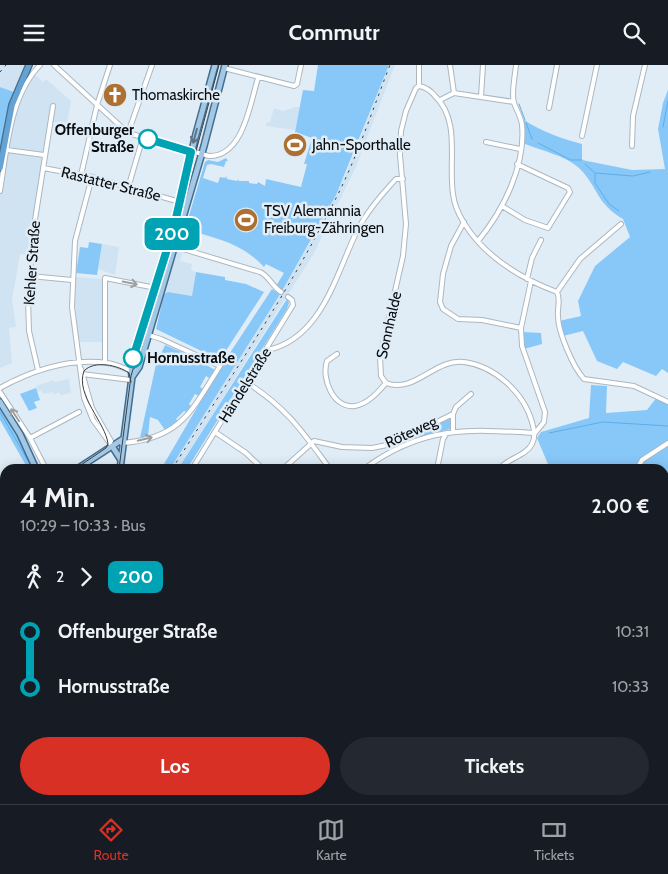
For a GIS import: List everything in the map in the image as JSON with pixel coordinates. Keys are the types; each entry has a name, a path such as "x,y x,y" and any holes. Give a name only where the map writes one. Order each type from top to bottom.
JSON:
{"highway":[{"path":"0,167 12,105 29,65"}],"main road":[{"path":"144,334 215,65"},
{"path":"121,464 118,443 131,373 174,246 224,67"},
{"path":"0,402 20,433 34,464"},
{"path":"118,443 121,461"},
{"path":"85,464 118,443"}],"street":[{"path":"0,191 7,150 20,98 29,79 40,65"},
{"path":"54,65 128,133 201,154 222,155 234,146 258,78"},
{"path":"81,175 97,105 110,65"},
{"path":"128,133 152,65"},
{"path":"224,67 258,78 294,86 297,84 301,65"},
{"path":"419,65 419,86 430,91 440,100 446,109 451,124 453,196 464,222 478,241 503,265 529,280 557,292"},
{"path":"450,65 454,93"},
{"path":"481,97 483,65"},
{"path":"478,241 492,224 502,206 517,164 522,124 514,102 516,65"},
{"path":"549,108 557,65"},
{"path":"582,136 597,65"},
{"path":"632,146 634,116 645,65"},
{"name":"Sonnhalde","path":"386,383 381,376 379,366 403,256 406,217 401,131 406,111 419,86"},
{"path":"440,100 454,93 514,102"},
{"name":"Kehler Straße","path":"38,370 29,331 28,298 34,226 53,106"},
{"path":"128,187 143,137"},
{"path":"486,141 520,149"},
{"path":"7,150 44,155"},
{"path":"502,206 525,220 548,228 570,192 570,190 560,184 517,164"},
{"name":"Rastatter Straße","path":"43,168 92,177 180,202"},
{"path":"92,177 76,241 72,280 72,307 86,409 108,439 118,443 160,434 175,428 190,413 220,365 144,334"},
{"path":"268,349 287,343 312,322 325,302 368,212 396,179 403,179"},
{"path":"464,222 451,246 443,274 440,302 443,309 458,319 482,320 521,328"},
{"path":"557,292 580,259 621,224"},
{"path":"506,464 530,447 535,433 544,421 545,412 523,354 521,328 532,258 541,240"},
{"path":"174,246 260,272 265,275 272,286 281,292"},
{"path":"30,276 72,280"},
{"path":"105,362 105,278 156,288"},
{"path":"557,292 559,299 558,317 564,340 584,379 634,386 668,401"},
{"name":"Händelstraße","path":"195,464 268,349 293,305 290,299"},
{"path":"337,354 328,361 324,375 336,397 343,404 355,406 362,404 386,383 396,385 410,383 449,362 471,363 493,373 514,390 530,413 535,433"},
{"path":"0,388 38,370 79,363 105,362 121,365 131,373"},
{"path":"81,374 131,373"},
{"path":"81,374 93,410 118,443"},
{"path":"246,382 271,397 297,424 326,464"},
{"path":"0,392 30,438 43,464"},
{"name":"Röteweg","path":"453,432 453,414 456,407 471,394"},
{"path":"30,438 79,412"},
{"name":"Röteweg","path":"312,444 314,441 356,449 383,446 453,414"},
{"path":"371,464 390,451 419,439 447,432 497,430 535,433"},
{"path":"215,432 246,453 258,464"},
{"path":"438,464 443,439 447,432"},
{"path":"640,464 668,443"},
{"path":"289,464 312,444"}],"shaded area":[{"path":"0,65 25,65 14,92 0,87"},
{"path":"318,65 389,65 336,195 282,291 276,286 284,273 266,264 264,267 247,252 228,242 185,229 205,162 208,160 218,162 226,158 228,161 226,161 224,167 207,165 203,178 218,183 220,177 225,178 226,176 227,179 237,181 238,179 239,181 249,181 249,183 257,184 258,182 265,186 266,179 301,187 307,164 304,164 312,138 295,132 303,90 314,91"},
{"path":"389,65 395,65 355,169 313,255 181,464 173,464 284,287 319,227 347,171"},
{"path":"29,69 43,82 46,79 71,101 67,124 50,121 27,255 20,254 12,300 16,327 9,328 12,363 0,368 0,177 10,120"},
{"path":"0,87 14,92 7,113 0,153"},
{"path":"668,90 668,373 662,369 656,376 623,362 617,369 597,361 583,331 563,336 559,321 581,316 578,301 595,266 630,237 623,219 608,208 587,177 576,165 562,157 525,144 524,120 552,134 582,144 582,160 632,170 665,169 658,129 663,103"},
{"path":"300,107 295,130 266,126 267,122 270,122 274,108 283,111"},
{"path":"89,242 102,244 97,275 76,273 80,247 88,248"},
{"path":"102,244 119,247 115,275 98,269"},
{"path":"179,245 184,247 180,261 192,264 191,270 196,272 192,296 168,292 164,294"},
{"path":"196,272 225,277 225,280 246,284 264,292 220,360 156,329 164,294 168,292 192,296"},
{"path":"76,277 102,279 102,342 79,342 75,302"},
{"path":"272,289 280,294 173,464 164,464 222,365"},
{"path":"287,299 289,303 287,309 190,464 181,464"},
{"path":"523,332 541,333 542,344 524,349"},
{"path":"165,345 191,356 215,370 209,378 206,376 200,387 203,389 199,396 195,394 189,404 192,407 188,413 184,411 176,419 179,423 165,430 158,420 150,417 148,436 140,438 158,355 156,352 161,354"},
{"path":"69,379 71,393 61,395 59,392 54,395 53,392 43,394 42,390 37,392 36,386 54,380 55,382"},
{"path":"591,385 607,386 606,413 647,410 657,397 668,403 668,464 548,464 537,438 541,432 589,418"},
{"path":"36,388 40,400 34,402 37,408 29,411 20,394"},
{"path":"0,407 25,450 30,464 25,464 0,420"},
{"path":"450,416 450,429 407,440 407,438"}],"waterway":[{"path":"663,127 668,101"},
{"path":"519,104 525,120"},
{"path":"526,123 532,139"},
{"path":"538,143 571,160 582,160"},
{"path":"585,164 595,173 632,176"},
{"path":"633,176 650,172"},
{"path":"595,174 595,182"},
{"path":"595,183 609,204 619,211"},
{"path":"0,412 27,459"},
{"path":"549,433 603,422 668,426"}],"tram line":[{"path":"120,464 131,376 183,200 219,65"},
{"path":"82,464 106,448 108,444 84,390 82,380 84,371 94,366 113,366 129,373 131,382"}],"railway":[{"path":"0,72 6,65"},
{"path":"175,464 297,271 316,237 350,169 390,65"}],"bus line":[{"name":"200","path":"133,358 174,227 191,152 148,139"}],"place":[{"name":"Thomaskirche","path":"115,95"},
{"name":"Offenburger Straße","path":"148,139"},
{"name":"Jahn-Sporthalle","path":"295,145"},
{"name":"TSV Alemannia Freiburg-Zähringen","path":"246,220"},
{"name":"Hornusstraße","path":"133,358"}]}
